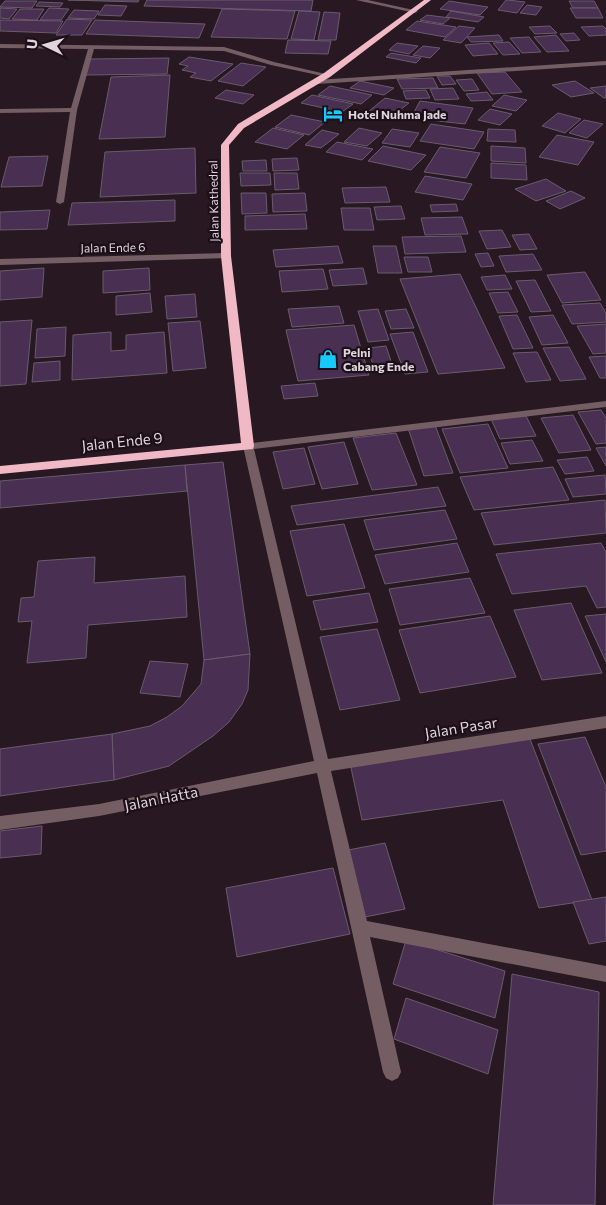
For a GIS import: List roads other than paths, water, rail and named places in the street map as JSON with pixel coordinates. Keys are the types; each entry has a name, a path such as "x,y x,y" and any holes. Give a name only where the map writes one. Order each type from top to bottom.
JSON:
{"highway":[{"name":"Jalan Kathedral","path":"248,446 226,256 225,146 241,126 326,75 428,0"},
{"name":"Jalan Ende 9","path":"0,470 248,446"}],"street":[{"path":"359,0 415,10"},
{"path":"0,46 224,49 273,64 326,75"},
{"path":"60,202 74,110 92,46"},
{"path":"314,83 606,63"},
{"path":"0,111 74,110"},
{"name":"Jalan Ende 6","path":"0,262 226,256"},
{"path":"392,1072 248,446 606,404"},
{"name":"Jalan Pasar","path":"322,766 606,722"},
{"name":"Jalan Hatta","path":"0,824 100,810 322,766"},
{"path":"360,927 606,974"}],"place":[{"name":"Hotel Nuhma Jade","path":"333,114"},
{"name":"Pelni Cabang Ende","path":"328,359"}]}
